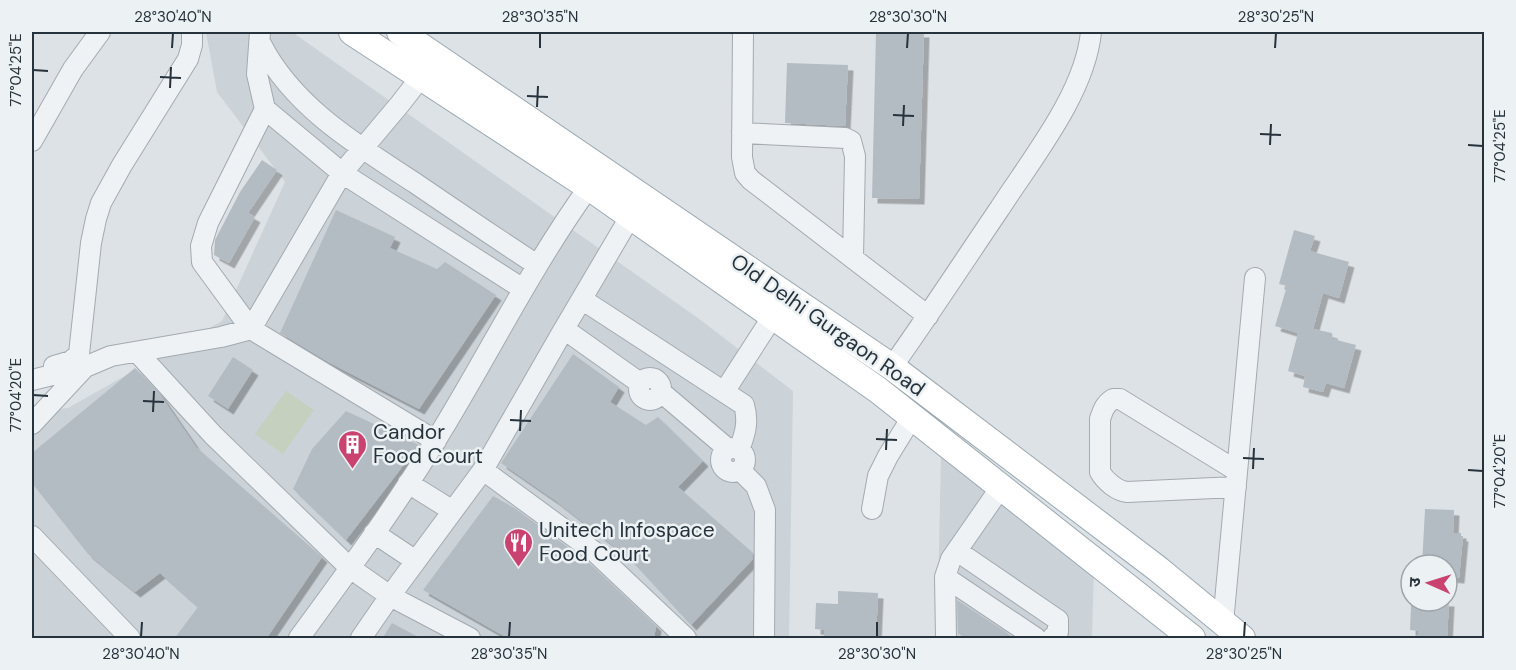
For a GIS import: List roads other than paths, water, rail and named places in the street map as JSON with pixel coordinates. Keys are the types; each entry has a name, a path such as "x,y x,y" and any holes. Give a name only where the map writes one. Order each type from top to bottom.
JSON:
{"main road":[{"name":"Old Delhi Gurgaon Road","path":"352,32 589,187 878,390 1192,639"},
{"name":"Old Delhi Gurgaon Road","path":"400,32 892,367 1149,562 1233,631"}],"lane":[{"path":"32,141 73,69 100,32"},
{"path":"32,373 71,361 79,354 96,219 110,185 188,59 192,45 192,32"},
{"path":"743,32 742,166 751,180 928,316"},
{"path":"892,367 1064,112 1083,66 1091,32"},
{"path":"260,38 257,74 265,110 342,173 523,289"},
{"path":"260,38 275,70 316,114 364,149 537,265"},
{"path":"32,381 85,367 111,356 221,337 251,329 342,173 421,77"},
{"path":"265,110 208,223 201,246 202,262 251,329 436,441"},
{"path":"742,133 845,138 851,141 855,156 853,258"},
{"path":"299,639 436,441 558,230 589,187"},
{"path":"361,639 483,470 630,217"},
{"path":"1233,631 1236,479 1255,278"},
{"path":"583,300 744,405 747,427 734,450"},
{"path":"724,392 773,316"},
{"path":"564,329 640,383 644,379 653,378 660,384 661,392 745,459 740,470 756,486 765,510 764,639"},
{"path":"137,352 213,435 350,568 390,596 470,639"},
{"path":"32,424 85,367"},
{"path":"1120,399 1236,479 1127,492 1117,489 1100,472 1100,419 1107,402 1120,399"},
{"path":"872,509 878,476 912,417"},
{"path":"483,470 596,553 686,639"},
{"path":"408,483 453,511"},
{"path":"946,639 945,577 951,559 1002,488"},
{"path":"374,533 416,561"},
{"path":"32,536 130,639"},
{"path":"957,551 1058,620 1058,632 1052,639"},
{"path":"945,577 1036,639"}],"place":[{"name":"Candor Food Court","path":"352,470"},
{"name":"Unitech Infospace Food Court","path":"518,568"}]}
